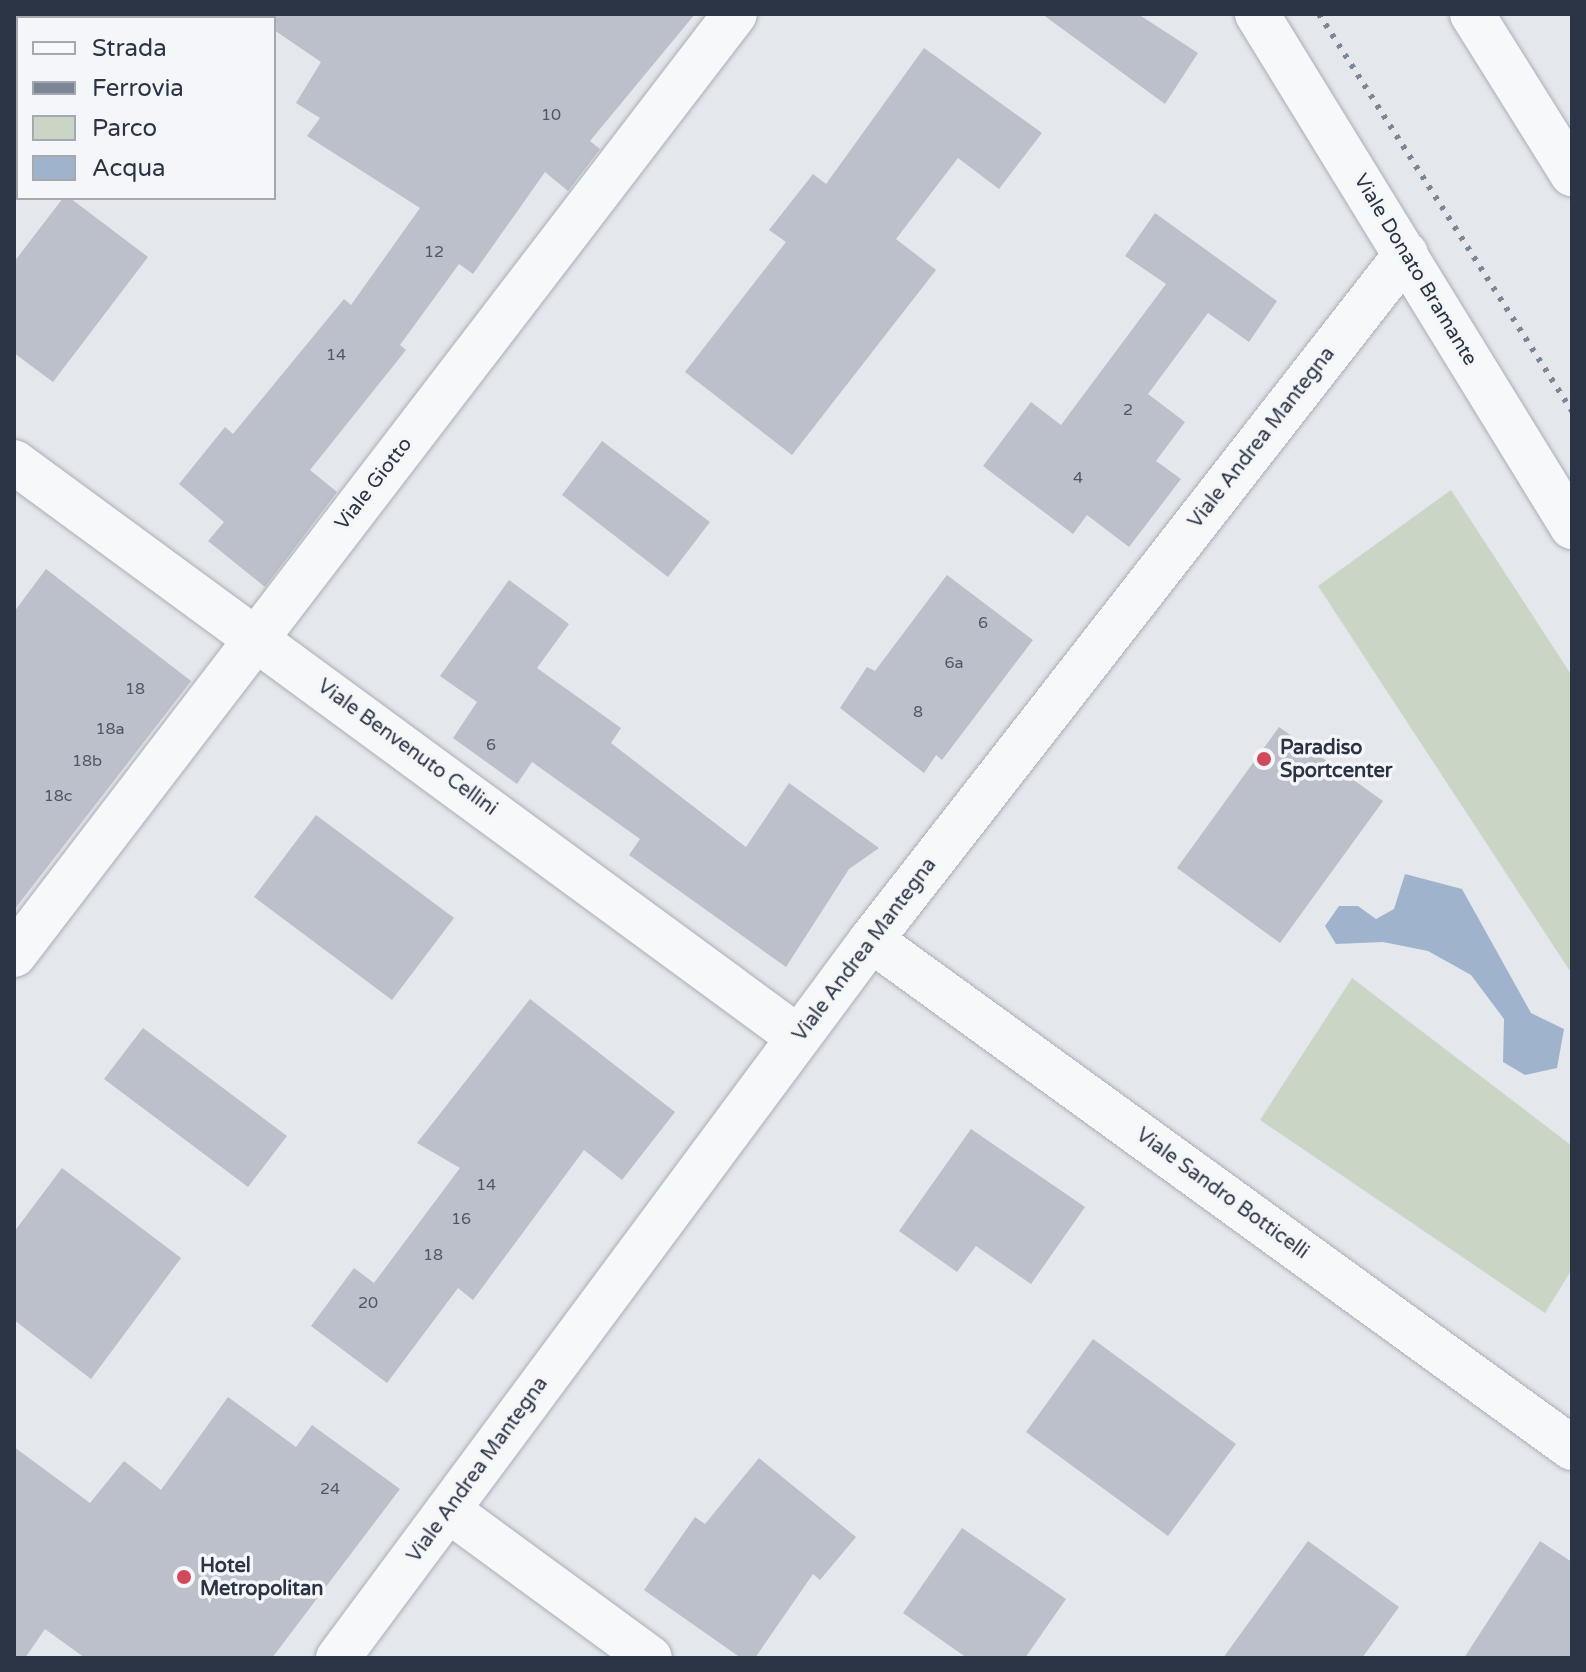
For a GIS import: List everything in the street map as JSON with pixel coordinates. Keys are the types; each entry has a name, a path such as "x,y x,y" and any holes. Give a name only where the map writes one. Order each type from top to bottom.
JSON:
{"street":[{"name":"Viale Giotto","path":"14,955 735,14"},
{"name":"Viale Donato Bramante","path":"1257,14 1572,527"},
{"path":"1472,14 1572,174"},
{"name":"Viale Andrea Mantegna","path":"338,1658 871,940 1406,254"},
{"name":"Viale Benvenuto Cellini","path":"14,462 798,1037"},
{"name":"Viale Sandro Botticelli","path":"871,940 1572,1448"},
{"path":"448,1510 650,1658"}],"green space":[{"path":"1451,490 1572,676 1572,974 1318,586"},
{"path":"1352,978 1572,1146 1572,1269 1545,1313 1260,1120"}],"water":[{"path":"1405,874 1462,889 1531,1013 1564,1029 1557,1068 1525,1075 1503,1062 1504,1019 1471,975 1428,951 1383,942 1336,944 1325,926 1339,906 1358,906 1376,919 1394,909"}],"building":[{"path":"251,14 695,14 590,141 600,149 568,191 545,172 473,274 459,264 400,345 406,350 310,470 337,492 265,587 208,541 224,522 179,484 225,427 233,434 344,299 351,305 420,208 307,136 320,118 296,103 321,62 276,31 276,16"},
{"path":"1042,14 1138,14 1198,53 1165,104"},
{"path":"924,48 1042,133 999,189 958,158 896,239 936,270 792,455 685,372 786,242 769,230 813,174 826,184"},
{"path":"61,200 73,200 148,257 53,382 14,353 14,262"},
{"path":"1155,213 1277,301 1249,342 1208,313 1148,394 1185,422 1156,461 1181,479 1129,547 1087,515 1073,534 983,466 1031,402 1061,425 1166,284 1125,256"},
{"path":"602,441 710,522 668,577 562,495"},
{"path":"46,569 191,681 14,910 14,612"},
{"path":"947,575 1033,640 942,760 936,755 924,773 840,708 867,667 875,671"},
{"path":"509,580 569,624 537,668 621,728 611,743 746,847 789,783 879,848 849,869 786,967 629,855 640,839 532,762 517,784 453,738 477,702 440,676"},
{"path":"1279,727 1383,801 1280,943 1177,868"},
{"path":"316,815 454,918 392,1000 254,897"},
{"path":"530,999 675,1112 622,1180 584,1150 473,1300 458,1288 387,1383 311,1326 354,1268 374,1283 460,1168 417,1143"},
{"path":"143,1028 287,1136 248,1187 104,1079"},
{"path":"971,1129 1085,1207 1031,1284 976,1246 957,1272 899,1231"},
{"path":"62,1168 181,1258 91,1379 14,1320 14,1232"},
{"path":"1093,1339 1236,1444 1168,1536 1026,1432"},
{"path":"228,1397 296,1447 312,1425 400,1489 272,1658 85,1658 45,1629 25,1658 14,1658 14,1447 90,1503 124,1461 161,1490"},
{"path":"759,1458 856,1537 820,1580 813,1574 755,1658 741,1658 644,1590 695,1517 705,1524"},
{"path":"962,1528 1066,1599 1025,1658 967,1658 903,1613"},
{"path":"1308,1541 1399,1607 1362,1658 1223,1658"},
{"path":"1540,1541 1572,1562 1572,1658 1464,1658"}],"railway":[{"path":"1319,14 1572,411"}],"place":[{"name":"Paradiso Sportcenter","path":"1264,759"},
{"name":"Hotel Metropolitan","path":"184,1577"}]}
